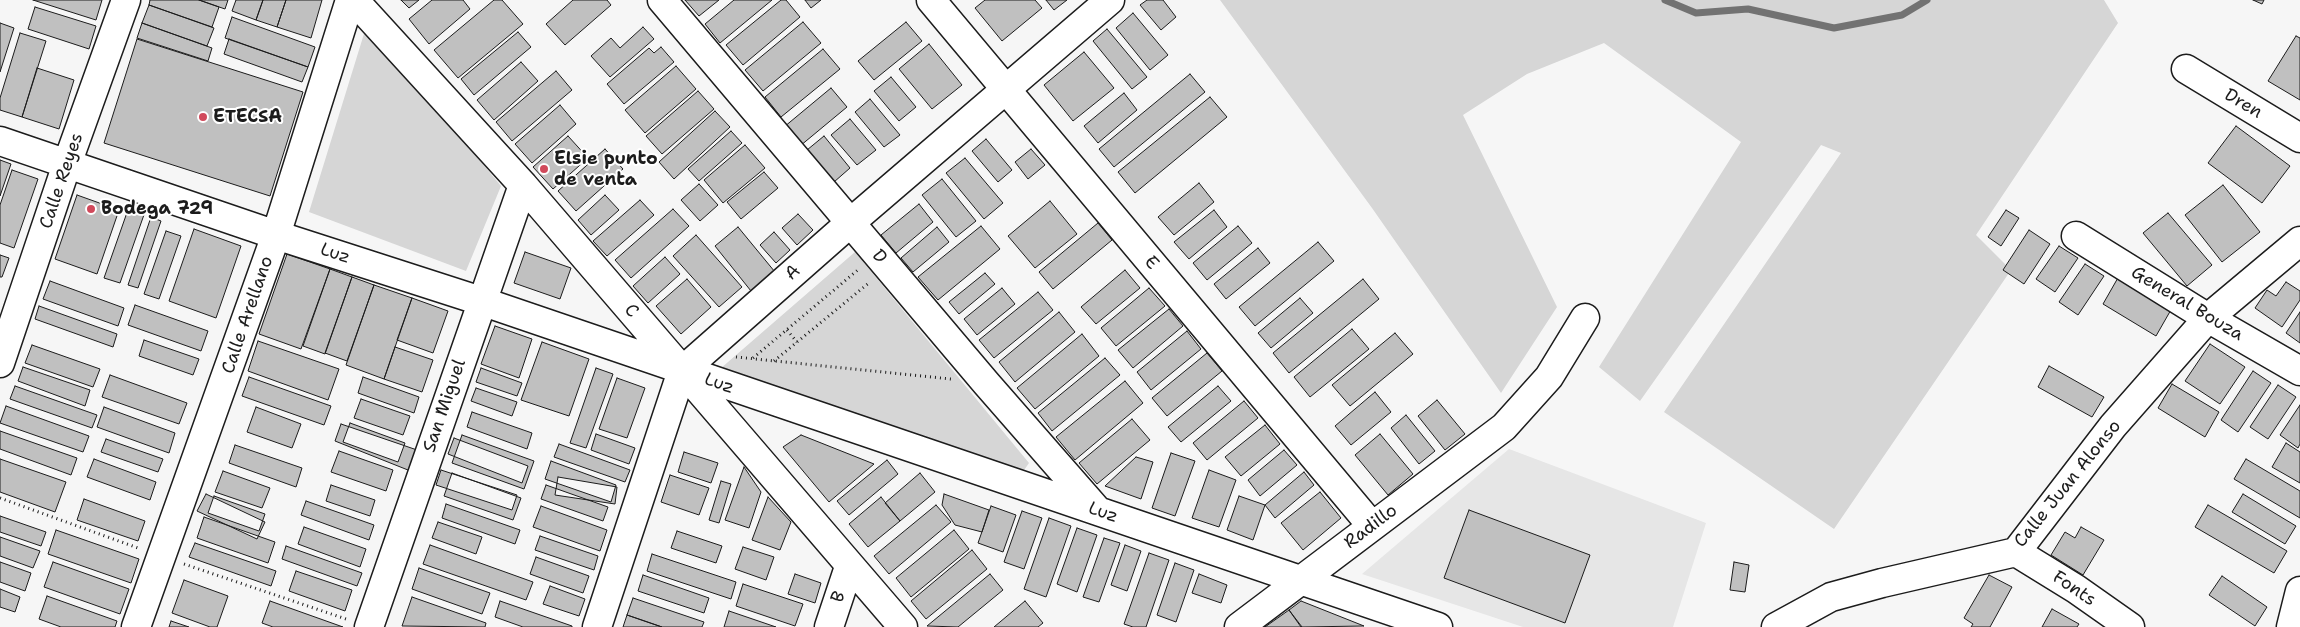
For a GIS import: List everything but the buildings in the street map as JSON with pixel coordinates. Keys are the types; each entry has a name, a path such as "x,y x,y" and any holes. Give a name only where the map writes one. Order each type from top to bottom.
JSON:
{"street":[{"name":"Calle Reyes","path":"0,362 67,164 126,0"},
{"name":"Calle Arellano","path":"136,627 276,235 350,0"},
{"name":"C","path":"354,0 523,185 902,627"},
{"name":"D","path":"662,0 986,383 1099,512"},
{"name":"E","path":"931,0 1372,526"},
{"name":"A","path":"597,627 682,372 850,223 1110,0"},
{"name":"Dren","path":"2186,69 2300,138"},
{"name":"Luz","path":"0,141 276,235 481,301 682,372 1300,580 1428,625"},
{"name":"San Miguel","path":"369,627 523,185"},
{"name":"General Bouza","path":"2076,236 2208,318 2300,371"},
{"name":"Calle Juan Alonso","path":"1776,627 1831,597 1882,583 2016,552 2113,426 2208,318 2300,241"},
{"name":"Radillo","path":"1239,627 1504,427 1549,377 1585,318"},
{"name":"Fonts","path":"2016,552 2076,589 2130,627"},
{"name":"B","path":"829,627 849,566"}],"path":[{"path":"753,358 787,330 882,261"},
{"path":"774,361 797,342 882,261"},
{"path":"787,330 797,342"},
{"path":"703,353 986,383"}],"shaded area":[{"path":"1220,0 2104,0 2118,23 1976,235 2011,270 1834,529 1664,412 1841,153 1821,145 1640,401 1599,367 1741,142 1604,43 1527,74 1463,115 1557,307 1501,393 1372,208"},
{"path":"367,24 501,186 466,271 309,212"},
{"path":"855,252 1029,463 1022,473 713,375"},
{"path":"1509,449 1706,523 1673,627 1523,627 1362,574"}],"waterway":[{"path":"1665,0 1696,13 1748,9 1834,28 1902,15 1927,0"}],"place":[{"name":"ETECSA","path":"203,117"},
{"name":"Elsie punto de venta","path":"544,169"},
{"name":"Bodega 729","path":"91,209"}]}
